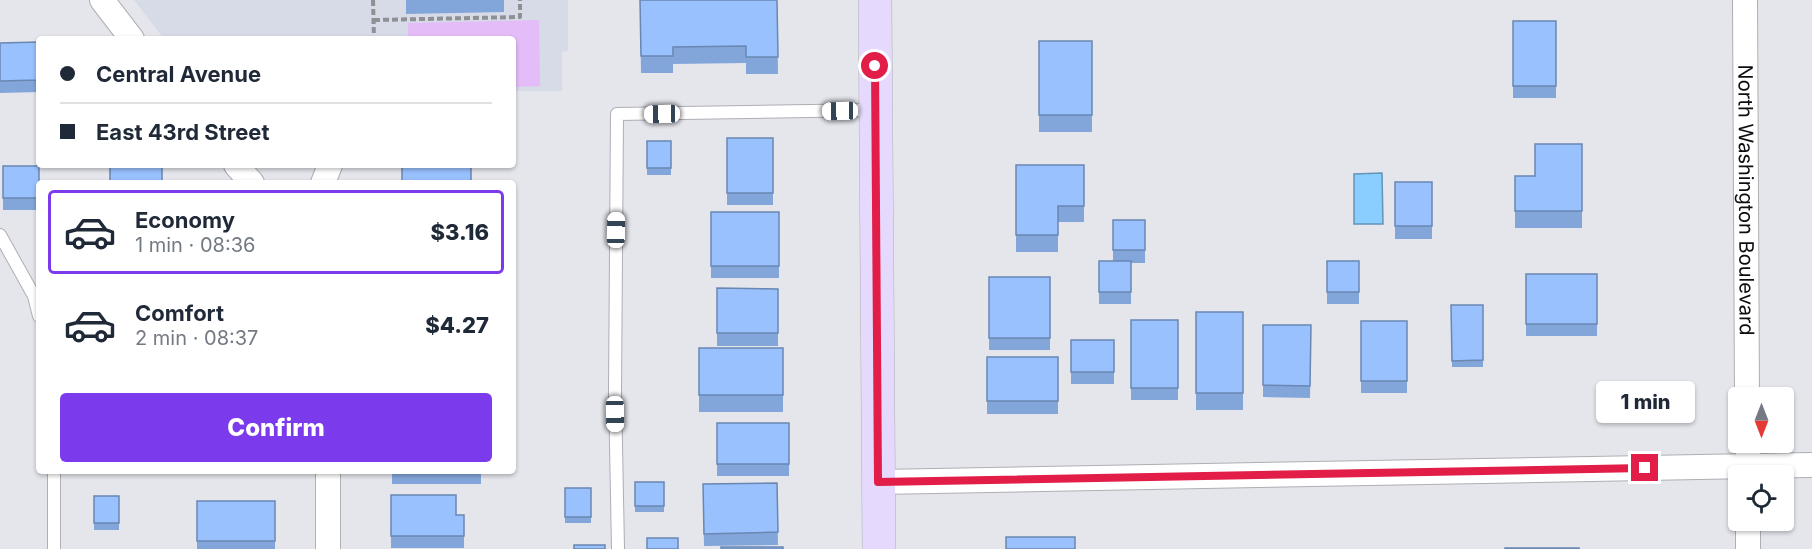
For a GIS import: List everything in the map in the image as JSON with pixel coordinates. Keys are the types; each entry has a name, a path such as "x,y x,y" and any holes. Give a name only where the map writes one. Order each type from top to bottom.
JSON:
{"main road":[{"path":"875,0 879,549"}],"street":[{"path":"102,0 130,36"},
{"name":"North Washington Boulevard","path":"1745,0 1747,387"},
{"path":"239,168 249,180"},
{"path":"878,482 1748,461 1812,465"},
{"path":"328,474 328,549"},
{"path":"1748,531 1749,549"}],"lane":[{"path":"618,549 615,392 617,114 876,110"},
{"path":"0,235 34,296 36,304"},
{"path":"54,474 54,549"}],"path":[{"path":"373,0 374,36"},
{"path":"374,20 520,17 520,0"}],"shaded area":[{"path":"134,0 568,0 568,51 562,52 562,91 516,91 516,36 162,36"},
{"path":"539,20 540,86 516,87 516,36 408,36 408,23"}],"water":[{"path":"1382,173 1383,224 1354,224 1354,174"}],"building":[{"path":"640,0 777,0 778,57 746,57 746,46 673,47 673,56 641,56"},
{"path":"1513,21 1556,21 1556,86 1513,86"},
{"path":"1039,41 1092,41 1092,115 1039,115"},
{"path":"36,42 36,80 0,81 0,43"},
{"path":"727,138 773,138 773,193 727,193"},
{"path":"647,141 671,141 671,168 647,168"},
{"path":"1535,144 1582,144 1582,211 1515,211 1515,176 1535,176"},
{"path":"1016,165 1084,165 1084,206 1058,206 1058,235 1016,235"},
{"path":"3,166 36,166 39,168 36,198 3,198"},
{"path":"110,168 162,168 162,180 110,180"},
{"path":"402,168 471,168 471,180 402,180"},
{"path":"1395,182 1432,182 1432,226 1395,226"},
{"path":"711,212 779,212 779,266 711,266"},
{"path":"1113,220 1145,220 1145,250 1113,250"},
{"path":"1099,261 1131,261 1131,292 1099,292"},
{"path":"1327,261 1359,261 1359,292 1327,292"},
{"path":"1526,274 1597,274 1597,324 1526,324"},
{"path":"989,277 1050,277 1050,338 989,338"},
{"path":"717,288 778,289 778,333 717,333"},
{"path":"1451,305 1483,305 1483,360 1452,361"},
{"path":"1196,312 1243,312 1243,393 1196,393"},
{"path":"1131,320 1178,320 1178,388 1131,388"},
{"path":"1361,321 1407,321 1407,381 1361,381"},
{"path":"1263,325 1311,325 1310,386 1263,385"},
{"path":"1071,340 1114,340 1114,372 1071,372"},
{"path":"699,348 783,348 783,395 699,395"},
{"path":"987,357 1058,357 1058,401 987,401"},
{"path":"717,423 789,423 789,464 717,464"},
{"path":"635,482 664,482 664,506 635,506"},
{"path":"777,483 778,532 704,534 703,484"},
{"path":"565,488 591,488 591,517 565,517"},
{"path":"391,495 456,495 456,515 464,515 464,536 391,536"},
{"path":"94,496 119,496 119,523 94,523"},
{"path":"197,501 275,501 275,541 197,541"},
{"path":"1006,537 1075,537 1075,549 1006,549"},
{"path":"647,538 678,538 678,549 647,549"},
{"path":"574,545 605,545 605,549 574,549"},
{"path":"721,547 783,547 783,549 721,549"},
{"path":"1579,548 1579,549 1505,549"}],"route":[{"path":"875,66 878,482 1645,468"}]}
